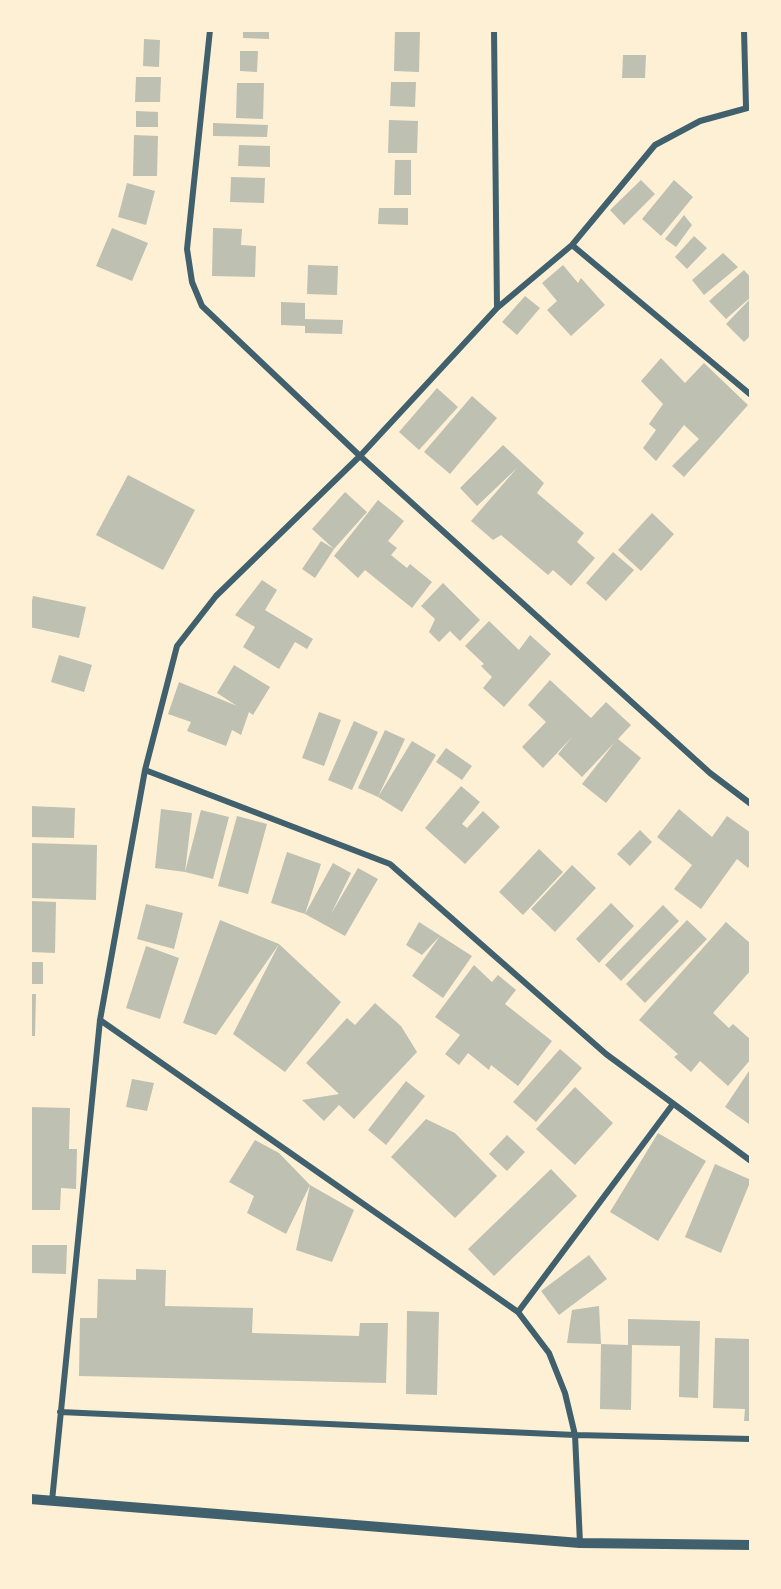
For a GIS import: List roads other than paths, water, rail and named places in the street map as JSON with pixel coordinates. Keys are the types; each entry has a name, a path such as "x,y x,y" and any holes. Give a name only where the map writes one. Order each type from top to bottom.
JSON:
{"street":[{"path":"210,30 187,249 192,282 202,306 360,456 710,773 751,804"},
{"path":"494,30 497,308"},
{"path":"52,1501 99,1020 144,770 177,646 216,596 360,456 497,308 572,245 656,145 700,121 748,107 744,30"},
{"path":"572,245 751,395"},
{"path":"144,770 390,864 606,1054 751,1161"},
{"path":"99,1020 518,1312 549,1353 565,1393 575,1435 580,1543"},
{"path":"518,1312 672,1104"},
{"path":"60,1412 575,1435 751,1438"},
{"path":"30,1499 580,1543 751,1545"}]}
